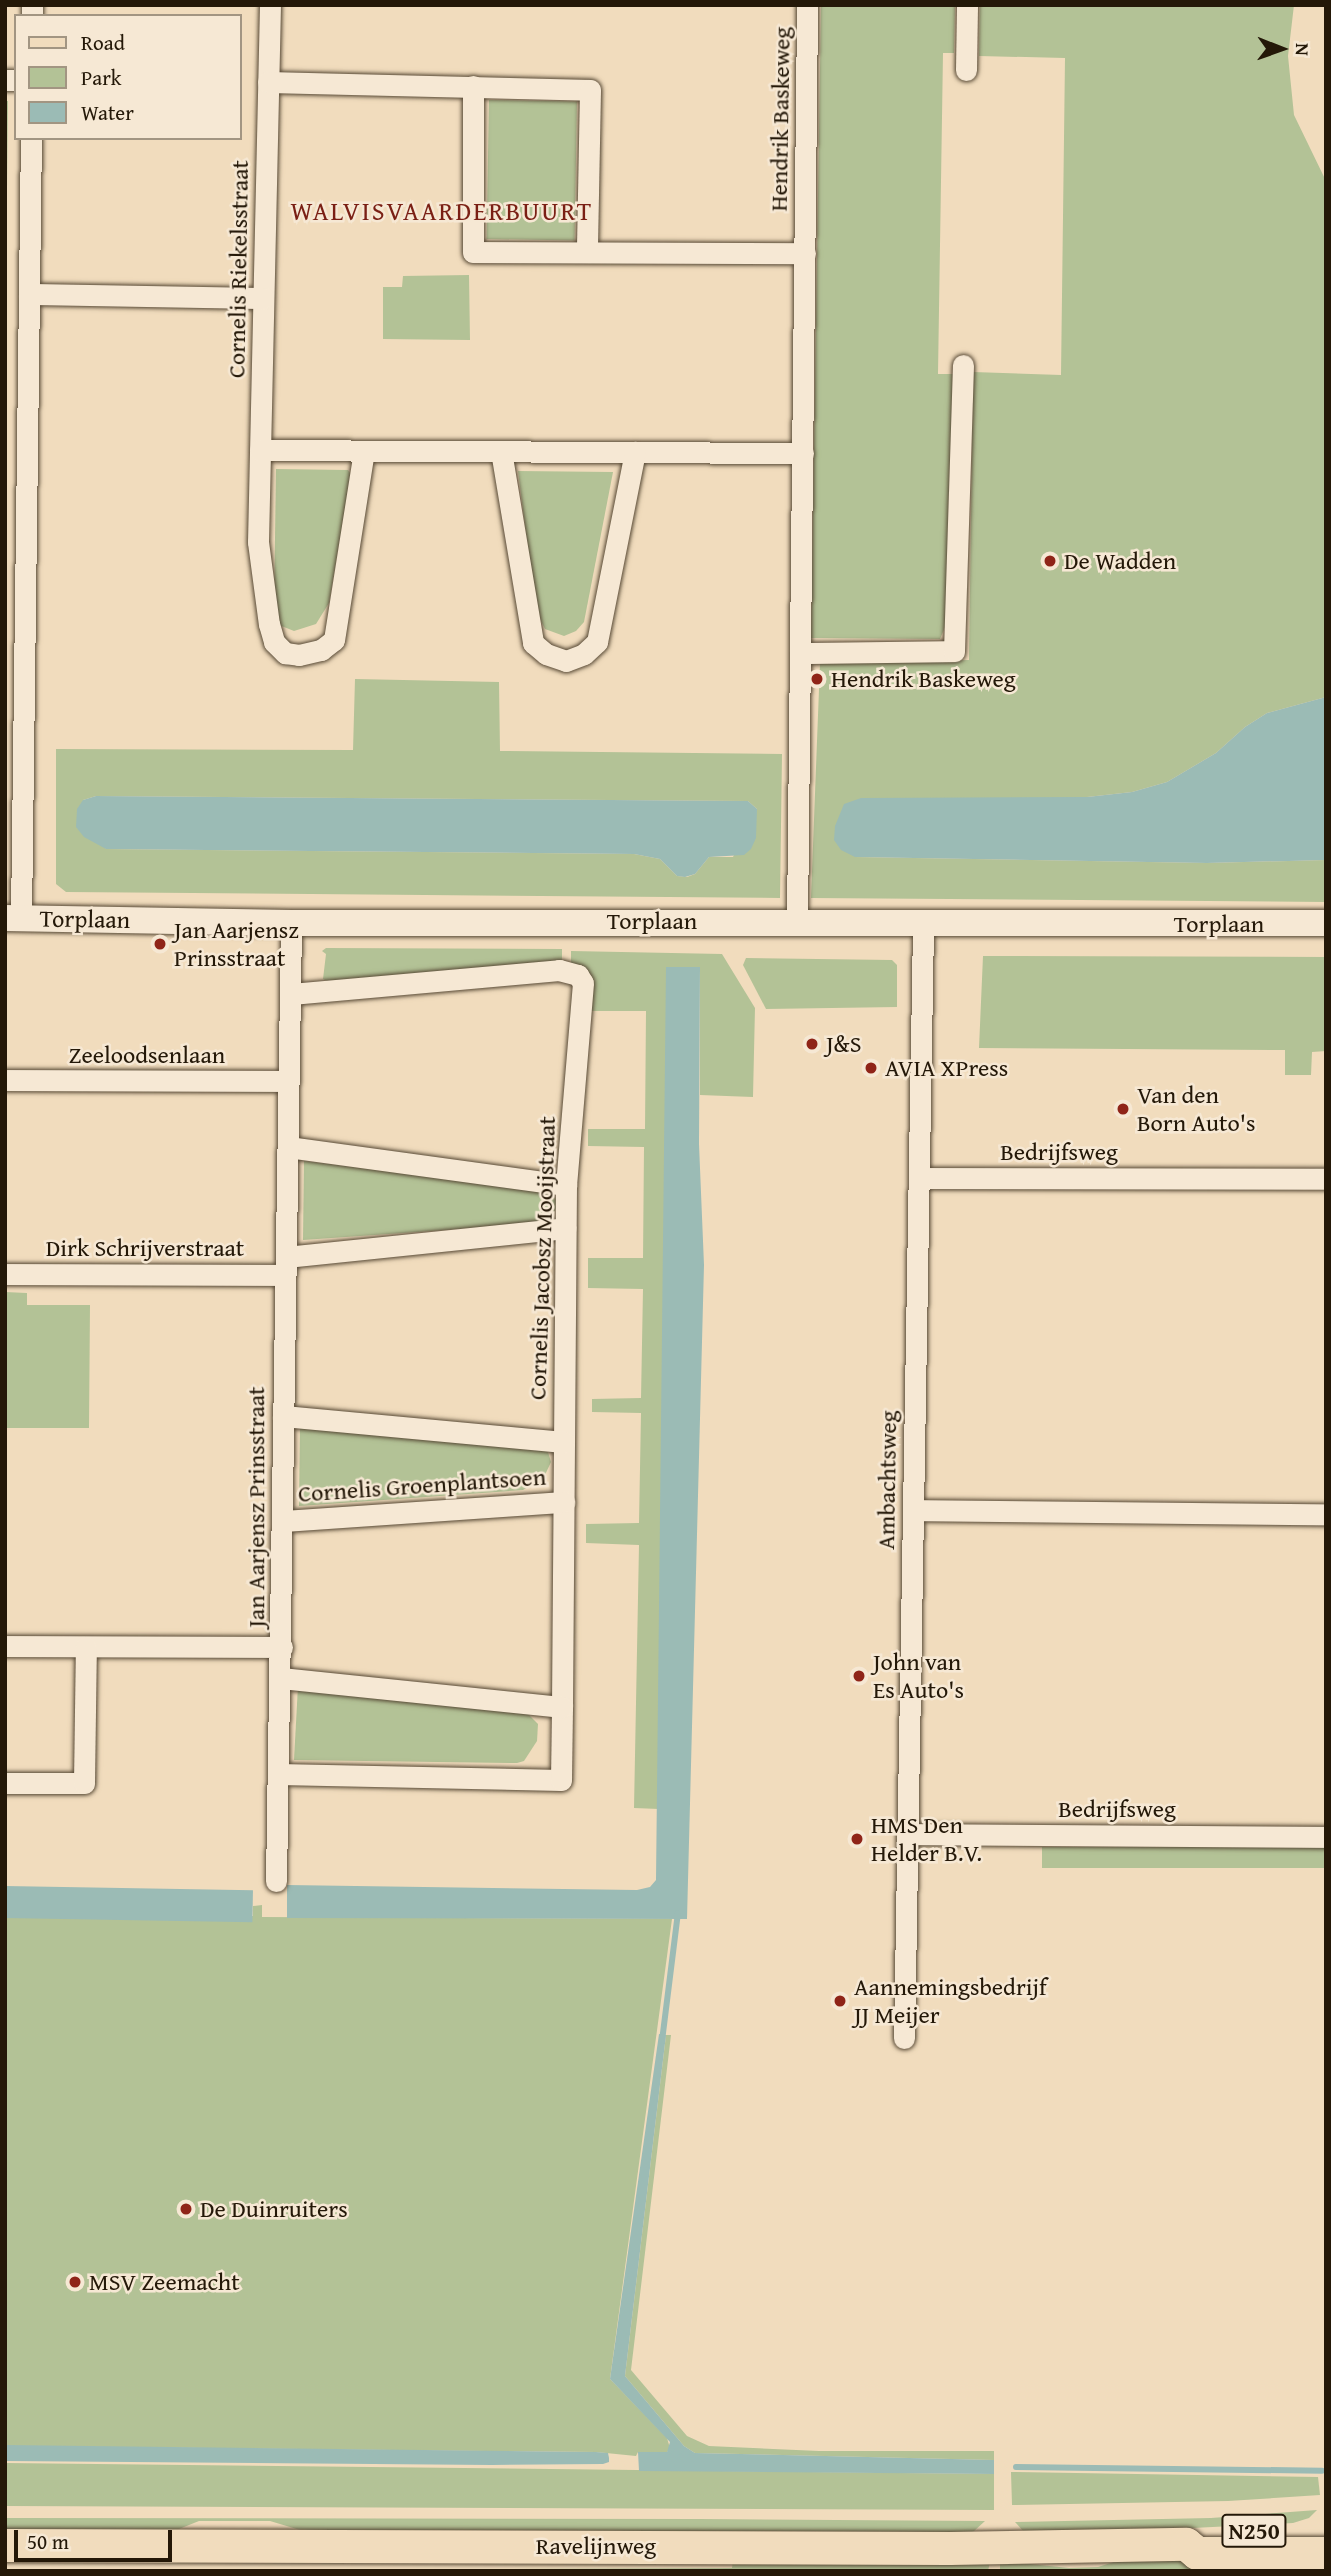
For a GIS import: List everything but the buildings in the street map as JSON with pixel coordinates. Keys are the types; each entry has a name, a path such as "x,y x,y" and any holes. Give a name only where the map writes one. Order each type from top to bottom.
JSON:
{"main road":[{"name":"Ravelijnweg","path":"1186,2544 1197,2533 1326,2529"},
{"name":"Ravelijnweg","path":"5,2545 949,2547 1186,2544 1198,2553 1326,2553"}],"street":[{"name":"Cornelis Riekelsstraat","path":"270,5 258,542 269,624 274,642 285,653 299,655 321,650 334,640 364,450"},
{"name":"Hendrik Baskeweg","path":"797,921 807,5"},
{"path":"966,70 967,5"},
{"path":"268,82 590,90 587,252"},
{"path":"473,86 473,252 805,253"},
{"path":"13,918 15,666 29,294 31,140"},
{"path":"29,294 263,298"},
{"path":"800,653 954,651 963,365"},
{"path":"260,450 803,453"},
{"path":"501,451 533,643 546,654 566,661 584,654 597,642 635,452"},
{"name":"Torplaan","path":"13,918 291,923 647,920 1299,925 1326,923"},
{"name":"Ambachtsweg","path":"904,2038 923,922"},
{"name":"Jan Aarjensz Prinsstraat","path":"276,1881 282,1647 291,923"},
{"name":"Torplaan","path":"1299,925 1326,929"},
{"name":"Cornelis Jacobsz Mooijstraat","path":"278,1774 561,1780 566,1185 583,983 578,975 559,970 291,994"},
{"name":"Zeeloodsenlaan","path":"5,1080 288,1081"},
{"path":"288,1147 566,1185"},
{"name":"Bedrijfsweg","path":"919,1178 1326,1179"},
{"name":"Dirk Schrijverstraat","path":"5,1274 285,1266 565,1228"},
{"name":"Cornelis Groenplantsoen","path":"283,1416 564,1443"},
{"name":"Cornelis Groenplantsoen","path":"283,1521 565,1502"},
{"path":"913,1510 1326,1514"},
{"path":"5,1646 282,1647"},
{"path":"5,1783 84,1783 86,1647"},
{"path":"281,1678 562,1707"},
{"name":"Bedrijfsweg","path":"907,1834 1326,1837"}],"green space":[{"path":"821,5 955,5 954,53 943,53 938,374 953,374 951,613 940,639 811,638"},
{"path":"980,5 1294,5 1288,56 1294,115 1326,181 1326,697 1267,713 1245,727 1216,753 1167,782 1132,792 1087,797 855,857 1207,863 1326,860 1326,902 811,898 820,663 969,660 973,372 1061,375 1065,58 979,56"},
{"path":"489,100 577,102 575,241 487,239"},
{"path":"5,101 8,101 5,363"},
{"path":"469,275 470,340 383,339 383,287 402,287 403,276"},
{"path":"276,469 348,470 351,474 329,603 316,624 294,631 279,625 274,608"},
{"path":"518,471 613,472 584,622 576,631 564,636 545,629 536,611"},
{"path":"355,679 499,682 500,751 782,754 780,898 66,892 56,884 56,749 353,750","holes":["96,796 748,801 757,809 733,857 709,857 695,874 687,877 677,876 660,859 634,854 106,849 83,800"]},
{"path":"326,948 562,949 562,964 327,981 323,979 326,954 322,951"},
{"path":"571,951 722,954 755,1008 753,1097 700,1095 700,967 667,967 659,1809 634,1808 639,1545 586,1543 586,1524 639,1523 641,1413 592,1412 592,1399 641,1398 643,1289 588,1288 588,1258 643,1258 644,1147 588,1146 588,1129 645,1129 646,1011 589,1011 571,964"},
{"path":"983,956 1326,957 1326,1051 1312,1052 1311,1075 1285,1075 1285,1050 979,1048"},
{"path":"746,958 892,960 897,965 897,1007 766,1009 743,965"},
{"path":"304,1161 538,1189 556,1199 557,1207 548,1220 533,1224 303,1240"},
{"path":"5,1292 27,1293 27,1305 90,1305 89,1428 5,1428"},
{"path":"300,1425 536,1448 548,1452 551,1462 544,1477 523,1490 299,1506"},
{"path":"298,1686 526,1712 538,1724 537,1741 524,1761 517,1763 294,1760"},
{"path":"1042,1847 1326,1847 1326,1868 1042,1868"},
{"path":"262,1905 262,1917 672,1919 610,2379 667,2438 670,2448 667,2452 638,2452 636,2456 596,2452 5,2446 5,1915 253,1916 253,1906"},
{"path":"666,2035 671,2035 631,2370 687,2436 709,2446 819,2451 994,2451 994,2460 695,2453 684,2446 625,2376"},
{"path":"5,2463 994,2474 994,2510 5,2506"},
{"path":"1011,2472 1318,2477 1320,2495 1228,2501 1012,2505"},
{"path":"1317,2510 1309,2518 1293,2523 1173,2529 1024,2532 1015,2522 1211,2518"},
{"path":"5,2518 985,2521 973,2532 300,2530 270,2521 199,2521 174,2531 5,2531"},
{"path":"1123,2559 1326,2562 1326,2571 1000,2571 1000,2561 1069,2568 1098,2567"},
{"path":"733,2561 990,2562 988,2571 5,2571 732,2568"}],"water":[{"path":"1326,697 1326,860 1207,863 855,857 841,850 834,840 835,826 844,804 861,798 1087,797 1132,792 1167,782 1216,753 1245,727 1267,713"},
{"path":"96,796 748,801 757,809 756,838 751,849 744,855 709,857 695,874 685,877 677,876 660,859 634,854 106,849 84,837 76,827 77,809 83,800"},
{"path":"666,967 700,967 699,1144 704,1265 687,1919 287,1918 287,1885 637,1890 650,1887 656,1880"},
{"path":"5,1886 253,1890 252,1922 5,1918"},
{"path":"659,2034 666,2035 625,2376 684,2446 695,2453 994,2460 994,2474 639,2471 638,2452 667,2452 670,2442 610,2379"},
{"path":"5,2445 596,2452 608,2453 609,2462 492,2465 5,2461"}],"waterway":[{"path":"662,2041 678,1913"},
{"path":"1016,2467 1322,2471"}],"place":[{"name":"De Wadden","path":"1050,561"},
{"name":"Hendrik Baskeweg","path":"817,679"},
{"name":"Jan Aarjensz Prinsstraat","path":"160,944"},
{"name":"J&S","path":"812,1044"},
{"name":"AVIA XPress","path":"871,1068"},
{"name":"Van den Born Auto's","path":"1123,1109"},
{"name":"John van Es Auto's","path":"859,1676"},
{"name":"HMS Den Helder B.V.","path":"857,1839"},
{"name":"Aannemingsbedrijf JJ Meijer","path":"840,2001"},
{"name":"De Duinruiters","path":"186,2209"},
{"name":"MSV Zeemacht","path":"75,2282"}],"district":[{"name":"WALVISVAARDERBUURT","path":"442,211"}]}
